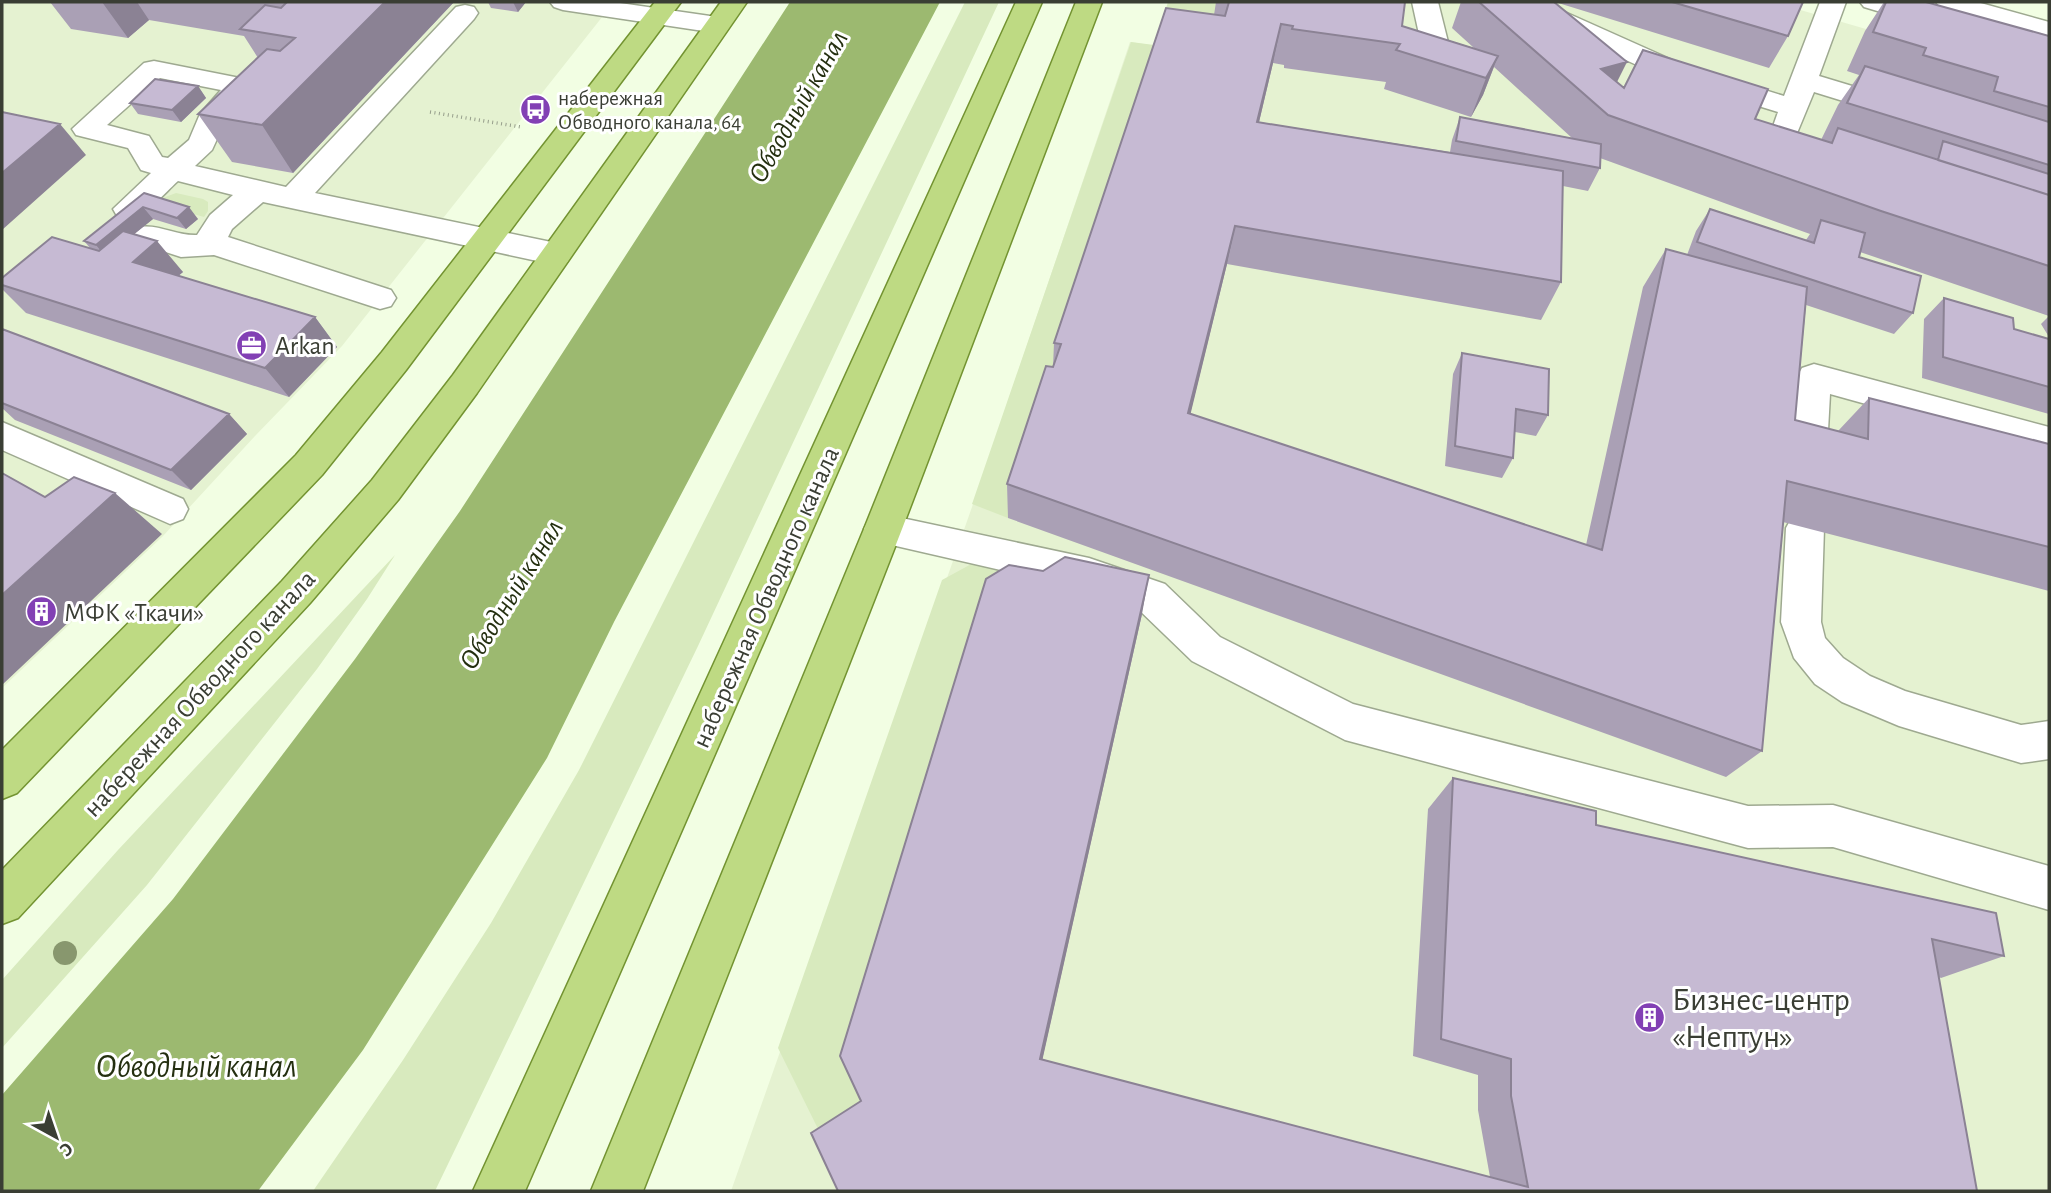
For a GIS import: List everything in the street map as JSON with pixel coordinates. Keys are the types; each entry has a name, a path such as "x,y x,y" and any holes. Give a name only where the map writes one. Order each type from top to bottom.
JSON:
{"main road":[{"name":"набережная Обводного канала","path":"2,902 296,592 385,490 465,384 734,2"},
{"name":"набережная Обводного канала","path":"499,1191 1030,2"},
{"path":"617,1191 883,529 1089,2"},
{"path":"2,779 309,466 487,241 662,9"}],"street":[{"path":"563,2 662,9 717,25"},
{"path":"1425,2 1440,66"},
{"path":"1506,2 1549,15 1671,70 1794,107"},
{"path":"1788,150 1794,107 1833,2"},
{"path":"1873,2 1997,18 2049,52"},
{"path":"1949,2 1997,18 2049,30"},
{"path":"292,199 465,13"},
{"path":"128,209 173,170 202,144 214,114 240,86 154,69 86,129 139,142 151,163 173,170 292,199 556,254"},
{"path":"1803,80 1915,114"},
{"path":"215,244 212,235 222,222 257,191"},
{"path":"146,235 181,246 215,244 380,298"},
{"path":"1808,467 1814,377 2049,441"},
{"path":"2,435 170,509"},
{"path":"1805,528 1801,622 1808,646 1829,671 1856,689 1899,708 2021,744 2049,740"},
{"path":"883,529 1089,574 1151,596 1206,649 1345,721 1748,827 1833,826 2049,888"}],"path":[{"path":"380,104 522,127"}],"shaded area":[{"path":"2,2 614,2 342,346 163,536 2,688"},
{"path":"965,2 999,2 698,646 435,1191 313,1191 403,1060 491,923 579,770"},
{"path":"1168,2 1221,2 1008,518 972,504 1131,42 1154,45"},
{"path":"1213,2 1773,2 2049,82 2049,1191 731,1191 972,507 1130,42 1199,52"},
{"path":"176,193 208,202 208,211 204,217 152,202"},
{"path":"395,555 317,669 147,885 2,1048 2,980 118,850"},
{"path":"975,562 1051,578 872,1114 826,1145 778,1048 942,580"}],"water":[{"name":"Обводный канал","path":"790,2 940,2 614,622 547,758 363,1050 258,1191 2,1191 2,1095 173,899 355,659 460,511"}],"building":[{"path":"287,2 385,2 262,125 198,114 267,49 280,51 295,38 240,29 265,5 281,8"},
{"path":"1229,2 1405,2 1402,26 1498,56 1486,78 1396,50 1400,44 1292,29 1293,26 1281,24 1257,122 1563,171 1561,282 1235,226 1188,413 1602,550 1666,249 1807,287 1795,420 1868,439 1869,398 2049,444 2049,547 1787,481 1762,751 1007,484 1046,366 1053,367 1061,344 1054,343 1166,8 1225,16"},
{"path":"1479,2 1554,2 1627,62 1601,69 1624,88 1643,50 1768,89 1755,119 1832,143 1838,128 2049,195 2049,266 1881,211 1608,115"},
{"path":"1672,2 1803,2 1788,36"},
{"path":"1886,2 1926,2 2049,36 2049,107 1994,91 1998,77 1923,55 1926,48 1873,32"},
{"path":"1865,66 2049,122 2049,165 1847,103"},
{"path":"155,79 198,86 172,110 130,103"},
{"path":"2,112 60,124 2,173"},
{"path":"1460,117 1601,144 1600,168 1456,141"},
{"path":"1943,141 2049,174 2049,195 1938,160"},
{"path":"144,193 189,207 177,218 143,207 96,245 84,241"},
{"path":"1710,209 1814,243 1821,220 1865,233 1859,257 1921,276 1913,313 1697,242"},
{"path":"123,231 157,241 133,262 315,317 265,368 2,285 2,278 52,237 99,251"},
{"path":"1944,298 2013,318 2014,329 2049,339 2049,387 1943,357"},
{"path":"2,329 229,414 171,470 2,403"},
{"path":"1462,353 1549,369 1548,415 1516,409 1513,458 1455,446"},
{"path":"2,473 45,497 74,477 115,493 2,595"},
{"path":"1065,557 1149,575 1040,1059 1528,1187 1511,1096 1511,1059 1441,1039 1453,778 1596,811 1596,825 1996,913 2004,956 1932,939 1977,1191 838,1191 811,1133 861,1101 840,1056 986,579 1009,565 1043,571"}],"place":[{"name":"набережная Обводного канала, 64","path":"535,110"},
{"name":"Arkan","path":"252,345"},
{"name":"МФК «Ткачи»","path":"41,612"},
{"name":"Бизнес-центр «Нептун»","path":"1649,1017"}]}
